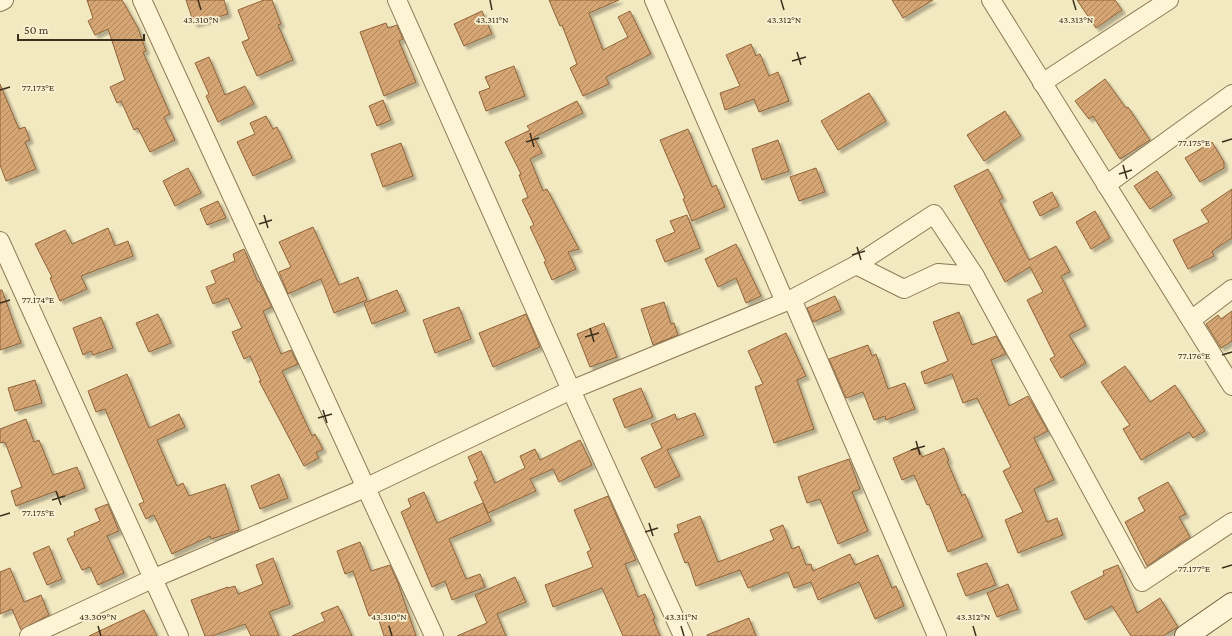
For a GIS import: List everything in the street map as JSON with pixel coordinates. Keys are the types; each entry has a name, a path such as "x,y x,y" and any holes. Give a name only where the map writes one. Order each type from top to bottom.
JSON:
{"street":[{"path":"0,2 4,0"},
{"path":"142,0 434,636"},
{"path":"397,0 571,390 683,636"},
{"path":"654,0 937,636"},
{"path":"991,0 1232,386"},
{"path":"1042,83 1169,0"},
{"path":"1106,185 1232,94"},
{"path":"29,636 152,579 365,488 571,390 788,300 856,265 934,214 975,276 1142,582 1232,522"},
{"path":"0,241 179,636"},
{"path":"856,265 904,289 938,273 975,276"},
{"path":"1191,320 1232,289"},
{"path":"1186,636 1232,604"}],"building":[{"path":"87,0 122,0 138,28 146,51 143,52 170,114 164,117 175,140 150,152 138,128 134,130 121,101 117,103 110,87 125,80 108,29 95,35 88,21 93,18"},
{"path":"186,0 224,0 228,14 194,24"},
{"path":"264,0 272,0 281,24 278,25 293,60 257,76 242,42 249,39 238,10"},
{"path":"549,0 619,0 589,13 603,50 628,37 618,17 630,11 651,54 606,77 609,84 583,96 570,68 577,64 562,25 560,26"},
{"path":"892,0 933,0 903,18"},
{"path":"1077,0 1115,0 1122,10 1096,28"},
{"path":"482,11 492,34 464,46 454,24"},
{"path":"386,23 388,28 397,25 403,39 399,41 416,82 384,96 360,32"},
{"path":"751,44 756,56 760,54 769,76 778,72 789,101 759,112 754,99 725,110 720,93 740,86 726,55"},
{"path":"209,57 225,95 245,86 254,104 218,122 206,96 209,94 195,63"},
{"path":"514,66 525,96 486,111 479,92 490,88 485,77"},
{"path":"1105,79 1126,108 1128,107 1150,140 1120,159 1093,116 1089,119 1075,101"},
{"path":"0,84 19,129 25,127 30,140 25,142 36,169 6,181 0,165"},
{"path":"869,93 886,121 838,150 821,121"},
{"path":"383,100 391,120 377,126 369,106"},
{"path":"577,101 583,113 534,137 542,153 530,159 543,191 547,189 579,249 568,252 576,269 552,280 544,262 546,261 530,227 534,225 522,200 528,197 519,175 521,174 505,142 530,130 527,126"},
{"path":"1005,111 1021,136 984,161 967,135"},
{"path":"266,116 273,129 277,127 292,158 253,176 237,142 255,134 250,123"},
{"path":"688,129 712,187 716,185 725,207 692,221 683,199 685,198 660,140"},
{"path":"778,140 789,171 762,180 752,149"},
{"path":"1212,142 1224,162 1224,168 1200,182 1185,158"},
{"path":"401,143 413,176 383,187 371,154"},
{"path":"188,168 201,193 175,206 163,181"},
{"path":"816,168 825,192 799,201 790,177"},
{"path":"988,169 1003,198 999,200 1029,260 1056,246 1070,272 1061,276 1086,326 1069,335 1086,363 1061,378 1050,359 1055,356 1027,300 1043,292 1030,267 1005,282 954,186"},
{"path":"1157,171 1172,195 1150,209 1134,186"},
{"path":"1232,189 1232,238 1212,251 1214,256 1188,269 1173,240 1209,222 1201,210"},
{"path":"1052,192 1059,206 1040,216 1033,202"},
{"path":"218,201 226,218 207,225 200,209"},
{"path":"1095,211 1110,238 1091,249 1076,222"},
{"path":"687,215 700,248 665,262 656,240 675,232 670,221"},
{"path":"313,227 339,285 358,277 367,300 334,313 321,279 288,294 279,272 291,267 279,242"},
{"path":"108,228 115,246 128,241 133,256 81,276 87,289 60,301 50,278 52,277 35,244 65,230 72,244"},
{"path":"736,244 761,296 746,303 736,278 718,287 705,259"},
{"path":"244,249 258,282 259,281 272,307 263,311 281,354 291,350 298,364 282,371 312,436 315,434 323,449 316,453 319,458 304,466 259,381 261,381 250,356 244,359 232,332 242,328 228,298 213,304 206,287 216,283 211,271 235,261 233,254"},
{"path":"0,290 2,290 21,343 0,350"},
{"path":"397,290 406,311 372,324 364,303"},
{"path":"835,296 841,310 813,322 807,308"},
{"path":"664,302 671,324 674,323 678,335 653,345 641,309"},
{"path":"459,307 471,339 435,353 423,320"},
{"path":"1232,311 1232,341 1221,348 1206,324 1218,315 1221,319"},
{"path":"959,312 972,345 996,336 1006,354 991,360 1009,406 1028,396 1048,431 1034,438 1054,480 1034,489 1047,522 1057,518 1063,535 1018,553 1005,520 1023,512 1003,471 1011,467 977,398 963,403 952,374 925,384 921,372 948,361 933,322"},
{"path":"158,314 171,343 149,352 136,323"},
{"path":"526,314 540,347 493,367 479,333"},
{"path":"101,317 113,348 93,355 91,351 83,355 73,328"},
{"path":"604,323 617,357 590,367 577,334"},
{"path":"786,333 806,376 797,380 814,429 774,443 755,387 763,384 748,351"},
{"path":"868,345 872,356 876,354 888,389 905,383 915,409 886,420 885,416 874,420 863,392 846,398 829,359"},
{"path":"1125,366 1150,402 1175,385 1205,431 1193,438 1189,432 1141,460 1123,429 1130,425 1101,382"},
{"path":"127,374 149,428 179,414 185,427 157,440 177,486 183,483 189,496 225,484 239,530 211,539 210,536 172,554 154,515 146,519 139,504 144,502 105,409 96,412 88,391"},
{"path":"35,380 42,403 15,411 8,388"},
{"path":"641,388 653,417 625,428 613,399"},
{"path":"695,413 704,435 667,450 680,476 655,488 641,458 662,448 651,424 675,414 677,420"},
{"path":"26,419 34,442 39,440 53,475 77,467 85,488 59,498 56,491 16,506 11,491 22,487 5,442 0,443 0,429"},
{"path":"580,440 592,465 559,482 553,469 530,479 536,491 488,513 474,482 478,480 468,457 481,451 495,483 525,468 520,456 535,449 540,460"},
{"path":"918,447 922,457 944,448 949,461 947,461 962,496 965,494 983,537 948,552 929,504 927,505 914,475 902,480 893,458"},
{"path":"849,459 860,489 852,492 868,531 838,544 820,499 807,503 798,477"},
{"path":"279,474 288,498 260,509 251,486"},
{"path":"1168,482 1186,514 1179,517 1190,537 1147,566 1125,522 1145,511 1138,498"},
{"path":"424,492 437,523 483,503 491,521 449,539 466,579 480,574 485,587 452,600 445,581 432,587 401,512 411,507 408,499"},
{"path":"608,496 636,560 625,564 638,597 645,594 655,618 653,619 660,636 623,636 602,588 553,607 545,585 593,567 587,552 591,550 574,510"},
{"path":"108,504 119,531 107,536 124,573 98,585 90,567 82,570 67,539 75,535 74,532 100,521 95,509"},
{"path":"700,516 718,562 774,540 770,530 783,525 792,549 799,546 806,565 811,564 813,571 850,554 855,565 878,555 892,588 896,586 904,606 875,619 859,582 818,600 811,582 794,588 788,572 748,588 740,570 696,586 688,562 685,563 674,534 679,532 677,525"},
{"path":"360,542 371,571 390,565 398,583 416,636 384,636 377,614 369,616 353,571 345,574 337,551"},
{"path":"49,546 62,579 47,585 33,553"},
{"path":"273,558 290,604 269,612 279,636 251,636 245,624 212,636 205,636 191,600 228,587 235,586 238,594 263,584 256,565"},
{"path":"987,563 996,585 966,596 957,574"},
{"path":"1118,565 1137,613 1160,598 1178,627 1163,636 1131,636 1112,606 1085,620 1071,592 1104,575 1103,571"},
{"path":"10,568 24,602 41,595 49,615 21,630 12,609 0,614 0,572"},
{"path":"515,577 526,602 497,614 506,636 457,636 487,623 475,595"},
{"path":"1008,584 1018,609 997,617 987,593"},
{"path":"338,606 352,636 292,636 325,621 321,613"},
{"path":"144,610 157,636 89,636"},
{"path":"749,618 756,636 707,636 707,635"}]}
